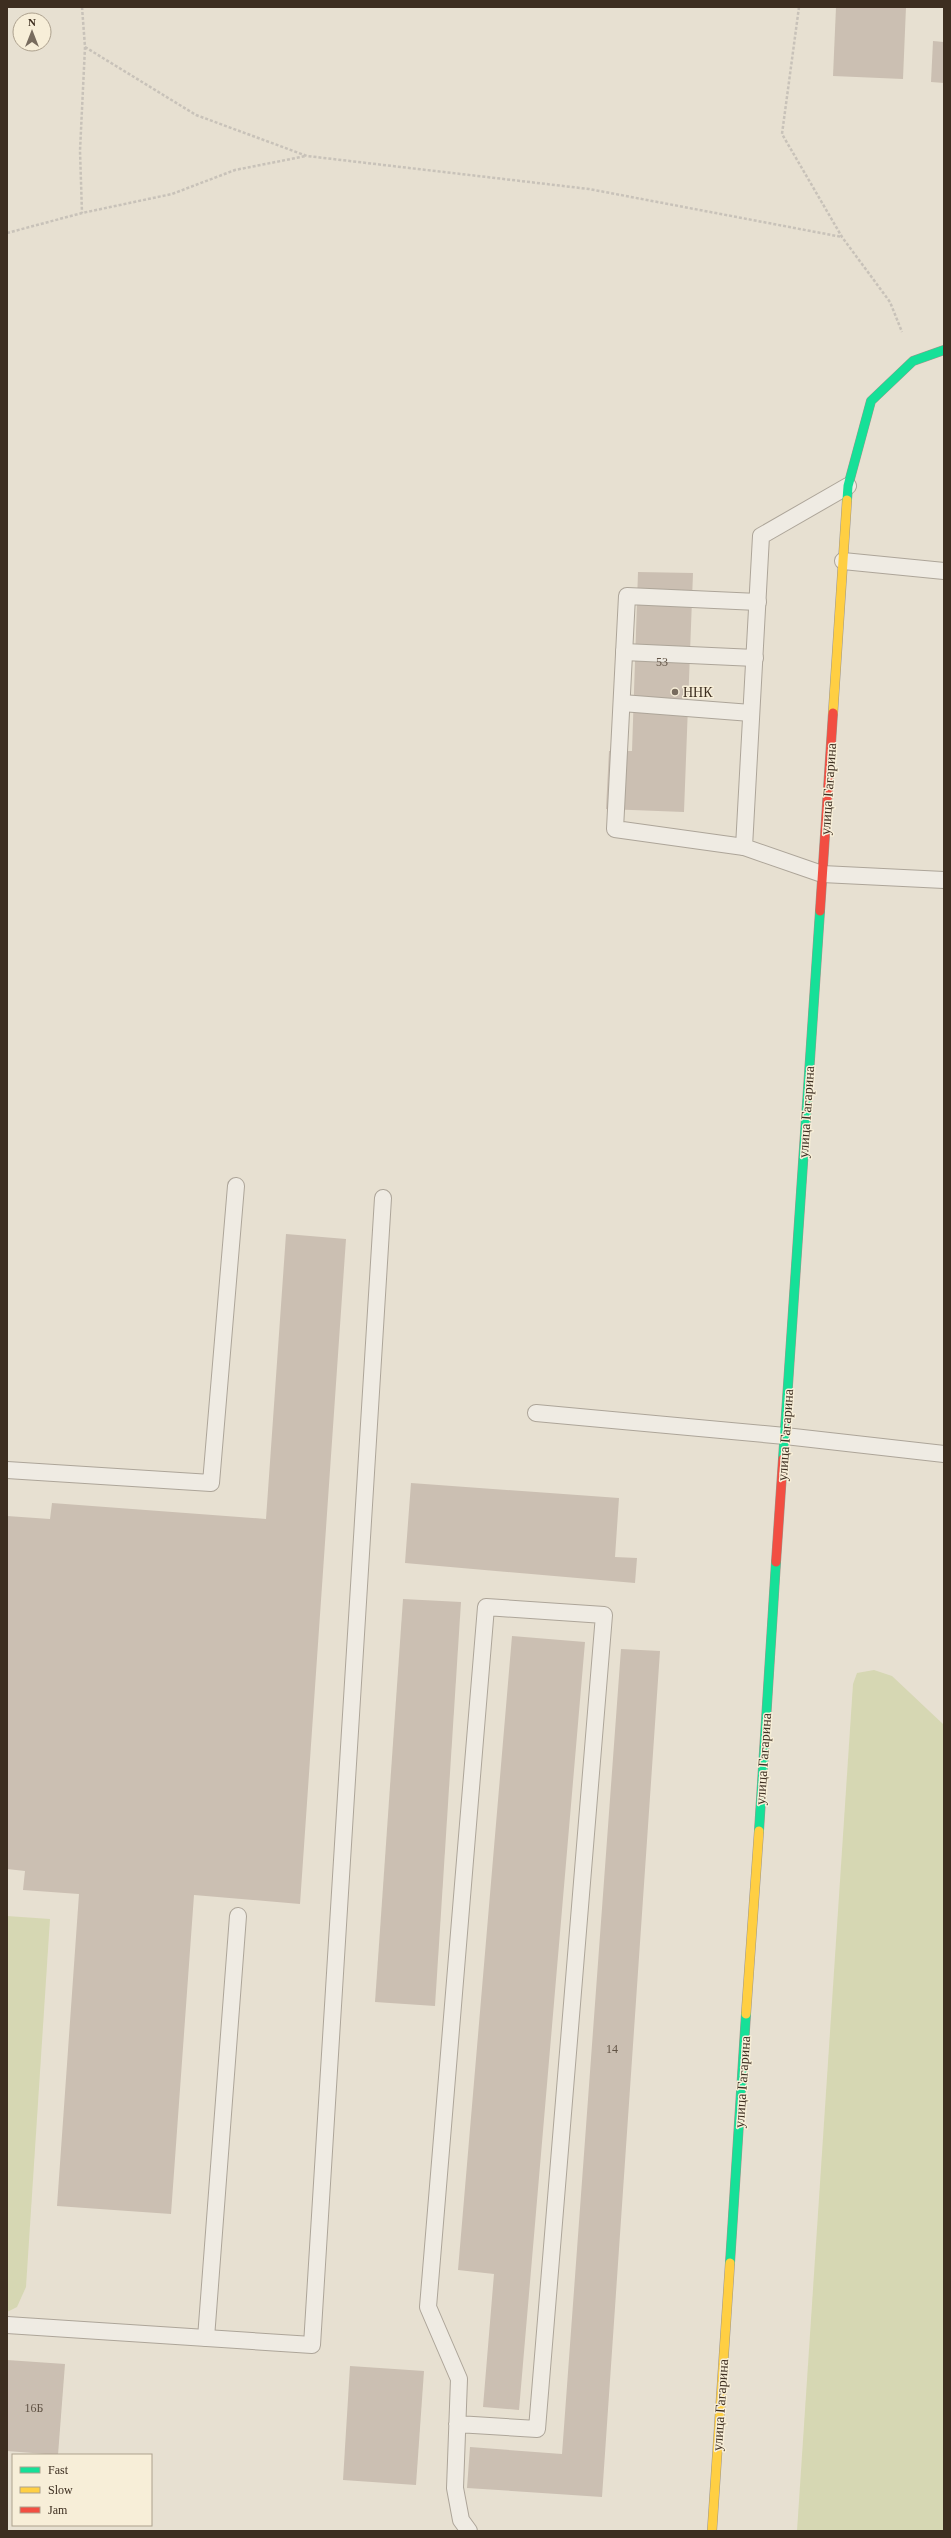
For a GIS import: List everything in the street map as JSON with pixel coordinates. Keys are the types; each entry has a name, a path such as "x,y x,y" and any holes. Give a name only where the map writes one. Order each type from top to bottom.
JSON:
{"main road":[{"path":"913,361 944,350"},
{"name":"улица Гагарина","path":"712,2531 848,486 870,401 913,361"}],"lane":[{"path":"744,847 761,536 848,486"},
{"path":"843,561 944,571"},
{"path":"758,602 628,596 615,829 744,847 822,874 944,880"},
{"path":"624,652 754,658"},
{"path":"622,703 751,712"},
{"path":"7,1470 211,1484 236,1186"},
{"path":"7,2325 312,2345 383,1198"},
{"path":"536,1413 785,1436 944,1454"},
{"path":"457,2424 536,2429 604,1614 486,1606 428,2307 459,2379 457,2424 455,2488 461,2520 469,2531"},
{"path":"206,2338 238,1916"}],"path":[{"path":"82,7 85,47 80,151 82,213"},
{"path":"799,7 782,134 842,237 890,302 913,361"},
{"path":"85,47 196,115 307,156 589,189 842,237"},
{"path":"7,233 82,213 172,194 236,170 307,156"}],"green space":[{"path":"874,1670 892,1676 944,1725 944,2531 797,2531 853,1684 857,1673"},
{"path":"7,1916 50,1919 26,2287 17,2307 7,2312"}],"building":[{"path":"836,7 906,7 903,79 833,76"},
{"path":"933,41 944,42 944,83 931,82"},
{"path":"638,572 693,573 684,812 606,809 609,751 632,751"},
{"path":"286,1234 346,1239 300,1904 194,1895 171,2214 57,2206 79,1894 23,1890 25,1871 7,1869 7,1516 50,1519 52,1503 266,1519"},
{"path":"411,1483 619,1498 615,1557 637,1558 635,1583 405,1563"},
{"path":"403,1599 461,1602 435,2006 375,2002"},
{"path":"512,1636 585,1642 519,2410 483,2407 494,2274 458,2270"},
{"path":"621,1649 660,1651 602,2497 467,2488 470,2447 562,2454"},
{"path":"7,2360 65,2364 58,2454 7,2451"},
{"path":"350,2366 424,2371 416,2485 343,2480"}],"traffic: fast":[{"path":"847,500 848,486 871,401 913,361 944,350"},
{"path":"783,1459 820,911"},
{"path":"759,1831 776,1562"},
{"path":"730,2263 746,2014"}],"traffic: slow":[{"path":"833,713 847,500"},
{"path":"746,2014 759,1831"},
{"path":"712,2531 730,2263"}],"traffic: jam":[{"path":"820,911 833,713"},
{"path":"776,1562 783,1459"}],"place":[{"name":"ННК","path":"675,692"}]}
